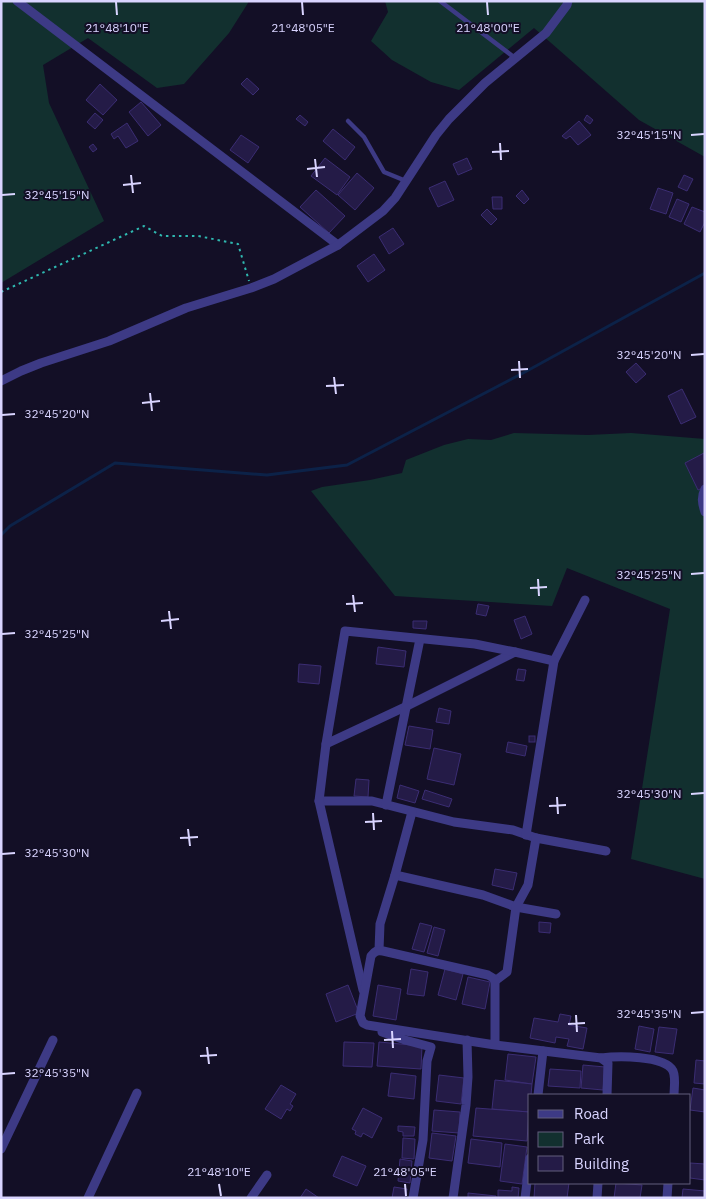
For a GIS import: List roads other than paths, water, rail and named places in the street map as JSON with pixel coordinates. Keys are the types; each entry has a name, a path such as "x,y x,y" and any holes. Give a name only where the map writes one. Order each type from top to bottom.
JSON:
{"street":[{"path":"17,1 338,245"},
{"path":"1,381 34,366 109,341 186,308 274,279 338,245 383,211 395,198 428,146 449,119 485,84 546,33 568,1"},
{"path":"705,489 702,495 702,504 705,512"},
{"path":"526,835 554,661 586,600"},
{"path":"364,995 319,802 326,744 345,631 475,644 554,661"},
{"path":"386,805 420,639"},
{"path":"326,744 515,652"},
{"path":"319,802 372,801 454,822 513,830 536,838 606,851"},
{"path":"379,950 380,924 412,812"},
{"path":"495,981 507,972 516,907 528,885 536,838"},
{"path":"395,875 483,895 516,907 556,914"},
{"path":"413,1198 423,1140 427,1061 432,1046 405,1040 363,1024 360,1016 371,956 379,950 494,978 495,1045"},
{"path":"370,1026 543,1051 601,1058 615,1057 658,1061 666,1064 673,1070 674,1094"},
{"path":"1,1149 53,1040"},
{"path":"453,1198 466,1105 468,1077 467,1040"},
{"path":"538,1094 543,1051"},
{"path":"601,1058 608,1063 607,1094"},
{"path":"88,1198 137,1093"},
{"path":"525,1198 528,1174"},
{"path":"251,1198 267,1175"},
{"path":"597,1198 598,1184"},
{"path":"667,1198 668,1184"}],"lane":[{"path":"440,1 516,59"},
{"path":"348,121 364,138 384,172 406,181"}],"waterway":[{"path":"1,535 10,526 115,463 267,475 347,465 525,372 705,273"}]}
